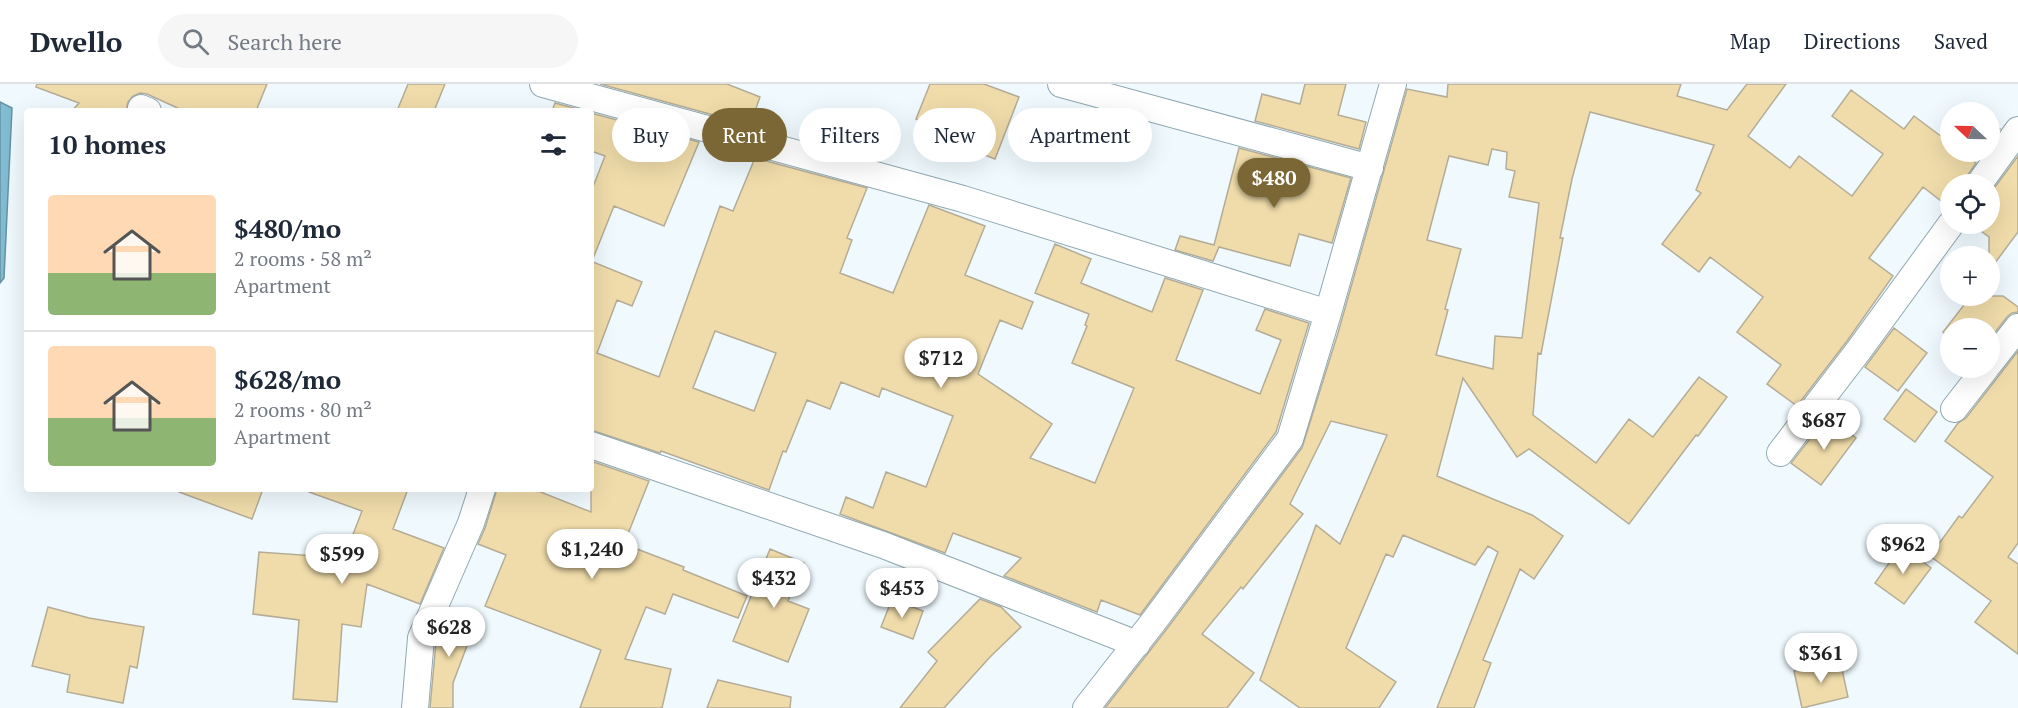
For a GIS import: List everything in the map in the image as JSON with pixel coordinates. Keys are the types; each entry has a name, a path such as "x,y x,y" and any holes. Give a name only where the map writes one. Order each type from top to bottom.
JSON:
{"street":[{"path":"543,84 963,199 1328,314"},
{"path":"1061,84 1370,168"},
{"path":"1086,708 1137,644 1290,439 1393,84"},
{"path":"1986,174 2018,130"},
{"path":"1780,453 1944,234"},
{"path":"2000,350 2018,327"},
{"path":"1953,410 1978,378"},
{"path":"594,446 884,545 1137,644"},
{"path":"415,708 421,638 471,523 481,492"}],"water":[{"path":"0,102 12,108 4,278 0,283"}],"building":[{"path":"37,84 267,84 257,108 177,108 140,93 133,96 127,108 75,108 79,103 36,87"},
{"path":"408,84 445,84 435,108 398,108"},
{"path":"600,84 727,84 760,97 756,108 702,108 702,112"},
{"path":"930,84 984,84 1019,97 1015,108 1008,108 1008,125 996,156 996,108 920,108"},
{"path":"1305,84 1346,84 1338,115 1366,122 1359,149 1255,121 1262,94 1300,104"},
{"path":"1448,84 1681,84 1677,96 1727,110 1747,84 1786,84 1748,136 1790,168 1799,156 1852,196 1883,154 1832,116 1851,90 1904,129 1914,116 1940,136 1940,162 1976,163 1968,174 1940,174 1940,200 1923,187 1869,258 1893,276 1797,406 1767,384 1781,365 1737,332 1763,297 1710,257 1699,272 1662,244 1701,193 1696,190 1714,145 1590,112 1572,179 1541,354 1538,353 1533,415 1596,463 1629,419 1653,437 1699,377 1727,397 1629,524 1529,449 1517,457 1463,378 1437,476 1532,515 1563,536 1534,579 1520,569 1483,660 1491,663 1474,708 1437,708 1498,552 1488,546 1475,565 1403,535 1393,557 1386,554 1346,648 1396,682 1379,708 1300,708 1260,680 1316,525 1340,544 1387,435 1331,421 1290,504 1303,514 1243,589 1241,587 1202,634 1254,673 1227,708 1105,708 1302,448 1338,333 1407,89 1447,97","holes":["1492,149 1507,152 1506,169 1515,171 1509,197 1539,203 1522,338 1495,336 1493,369 1436,355 1461,249 1427,240 1449,156 1488,165"]},
{"path":"555,103 574,108 553,108"},
{"path":"594,114 612,119 612,162 690,162 690,140 699,142 664,226 614,206 594,256 594,184 605,156 594,152"},
{"path":"1239,148 1351,178 1332,243 1299,234 1290,266 1219,247 1213,261 1175,250 1180,236 1214,245"},
{"path":"2018,156 2018,232 2000,256 2000,246 1989,246 1989,237 1985,234 2000,234 2000,180"},
{"path":"753,162 770,162 867,188 847,238 852,240 840,273 893,293 929,205 985,226 965,275 1033,302 1022,329 1000,320 978,374 1052,424 1030,458 1095,483 1134,388 1072,363 1087,326 1085,325 1089,314 1035,293 1055,244 1091,259 1081,283 1152,312 1165,278 1203,290 1176,360 1260,394 1281,340 1256,330 1265,309 1309,323 1276,432 1140,615 1101,600 1097,612 1004,576 1021,558 953,533 945,553 840,514 846,497 873,508 886,472 926,487 953,416 882,388 879,397 841,382 830,409 807,400 786,452 783,451 769,490 661,451 660,453 594,431 594,262 642,282 632,306 617,300 597,353 659,377 720,206 733,211","holes":["715,331 776,353 754,411 693,388"]},
{"path":"2000,296 2018,307 2018,312 2012,313 2000,326 2000,318 1954,318 1963,306 2000,306"},
{"path":"1894,328 1927,353 1898,391 1865,367"},
{"path":"2018,351 2018,543 2008,557 2018,564 2018,654 1975,622 1991,601 1930,556 1959,516 1962,518 1993,477 1945,441 1997,378 2000,378 2000,374"},
{"path":"1906,389 1937,412 1915,442 1884,419"},
{"path":"1827,417 1856,438 1821,485 1791,463"},
{"path":"594,462 649,481 624,544 684,567 683,570 747,596 738,618 673,594 665,614 646,607 625,659 671,669 662,708 580,708 601,650 485,606 506,555 478,544 496,492 541,492 591,512"},
{"path":"179,492 262,492 252,519"},
{"path":"309,492 407,492 393,529 444,548 420,604 367,584 361,627 342,624 337,702 293,699 299,620 253,614 259,552 344,558 362,511"},
{"path":"1901,546 1931,568 1904,604 1875,583"},
{"path":"770,549 804,563 788,601 809,609 788,662 733,641"},
{"path":"892,599 923,611 913,639 881,627"},
{"path":"980,599 1001,607 1021,627 944,708 900,708 937,661 928,652"},
{"path":"48,607 89,618 144,627 137,668 130,666 123,703 67,692 70,675 32,666"},
{"path":"449,612 476,622 453,683 453,708 430,708 436,642"},
{"path":"1840,660 1848,697 1802,708 1794,671"},
{"path":"718,680 791,697 790,708 707,708"}]}
